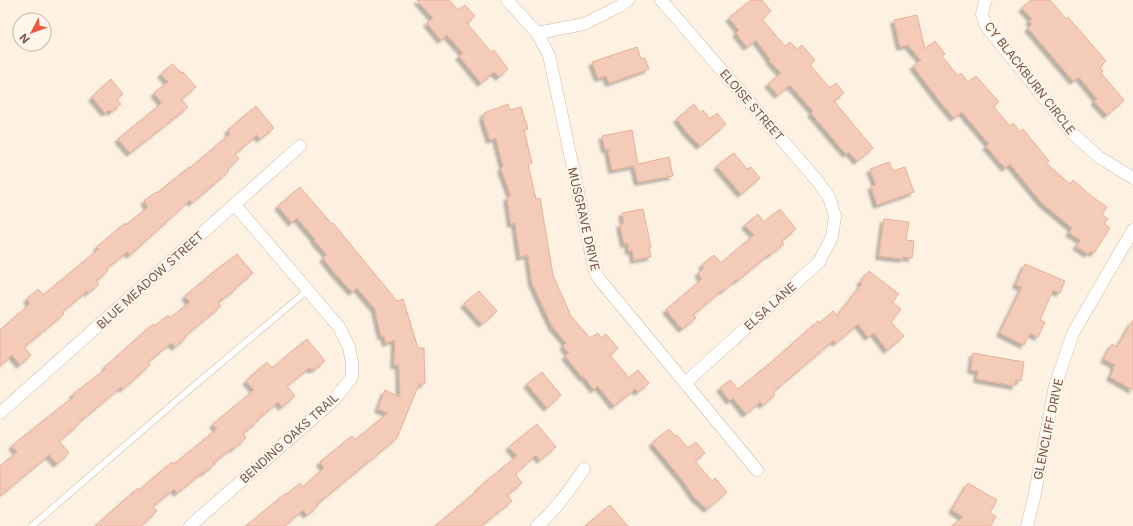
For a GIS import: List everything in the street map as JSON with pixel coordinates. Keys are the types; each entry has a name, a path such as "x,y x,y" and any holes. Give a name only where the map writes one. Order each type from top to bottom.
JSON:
{"street":[{"name":"MUSGRAVE DRIVE","path":"507,0 537,33 549,55 595,272 757,470"},
{"path":"537,33 584,24 618,7 628,0"},
{"name":"ELOISE STREET","path":"661,0 815,178 829,197 835,216"},
{"name":"CY BLACKBURN CIRCLE","path":"986,0 982,14 986,26 1073,134 1099,156 1133,178"},
{"name":"BLUE MEADOW STREET","path":"0,413 300,146"},
{"name":"BENDING OAKS TRAIL","path":"190,526 334,400 352,377 352,363 349,347 339,327 235,205"},
{"name":"ELSA LANE","path":"685,383 819,262 832,237 835,216"},
{"name":"GLENCLIFF DRIVE","path":"1027,526 1034,498 1055,386 1071,340 1077,326 1133,230"},
{"path":"537,526 558,505 584,469"}],"lane":[{"path":"32,526 189,390 308,290"}],"building":[{"path":"417,0 449,0 458,10 465,5 475,16 467,23 491,52 494,50 508,69 499,77 494,72 481,83 459,56 463,53 447,35 441,40 427,23 433,18"},
{"path":"751,0 762,0 771,11 762,19 785,46 790,42 797,49 802,45 815,60 810,65 830,88 836,83 844,93 834,101 873,148 857,161 849,152 846,154 811,113 813,111 791,86 778,95 768,84 781,73 769,60 770,59 756,40 747,47 736,33 739,30 729,18"},
{"path":"1031,0 1050,0 1066,19 1068,17 1106,61 1100,67 1103,71 1101,73 1124,100 1107,115 1094,101 1097,99 1079,77 1073,81 1028,28 1032,24 1029,21 1032,19 1022,8"},
{"path":"917,15 925,49 935,41 945,54 942,56 958,76 961,73 968,82 976,76 999,102 993,106 1010,126 1013,123 1020,132 1023,129 1049,161 1046,163 1070,184 1073,180 1107,207 1102,215 1108,219 1104,224 1110,228 1094,253 1090,251 1088,254 1076,246 1081,240 1069,233 1072,228 1042,203 1010,164 1005,168 986,146 989,144 962,112 954,118 913,66 921,60 908,45 900,47 894,20"},
{"path":"637,47 641,59 645,58 649,69 609,83 606,76 598,78 592,62"},
{"path":"172,64 182,73 183,72 196,87 181,99 188,107 130,153 118,139 162,103 154,93 168,82 161,74"},
{"path":"111,79 123,94 117,99 121,104 111,112 109,110 105,113 92,97"},
{"path":"508,104 510,110 521,107 528,129 524,130 532,163 528,164 536,199 540,198 553,275 571,316 590,338 598,333 601,338 606,334 618,348 610,355 629,378 638,370 649,383 638,392 635,389 614,406 598,386 594,390 565,356 569,353 563,346 566,343 552,326 532,283 528,255 520,257 515,223 511,224 507,197 511,196 501,169 503,166 496,138 490,140 483,119 484,113"},
{"path":"694,104 701,113 703,110 710,119 717,113 726,124 700,146 688,134 677,119"},
{"path":"256,106 274,128 260,139 257,135 235,154 239,159 227,169 229,171 192,203 190,200 130,255 127,252 106,269 108,271 96,281 99,284 88,293 87,291 62,312 64,314 24,347 31,355 20,365 12,355 0,366 0,330 30,304 27,299 38,289 43,295 99,249 97,247 125,223 126,225 148,207 144,201 156,192 157,193 189,167 190,168 230,134 228,130"},
{"path":"632,130 638,164 669,157 673,176 638,182 634,166 612,170 608,149 605,149 602,136"},
{"path":"734,153 747,169 751,167 760,178 741,194 717,166"},
{"path":"889,162 893,171 905,167 914,192 877,205 871,186 876,185 870,169"},
{"path":"300,187 332,224 333,223 397,301 403,299 418,348 424,348 425,384 419,384 397,438 317,504 318,506 307,515 303,510 284,526 246,526 300,483 303,487 324,468 320,462 352,436 355,440 388,413 378,409 385,390 400,397 399,365 394,365 395,340 386,343 384,336 381,336 375,309 357,288 352,292 333,271 323,258 327,255 297,218 292,223 278,206"},
{"path":"643,209 651,247 649,247 651,257 634,260 632,250 629,251 628,243 624,244 620,224 624,223 622,213"},
{"path":"780,209 796,229 781,241 784,244 770,255 769,254 737,281 736,280 723,291 722,290 693,315 696,318 682,329 666,310 702,279 698,273 704,268 702,265 714,255 721,263 754,235 745,225 758,214 764,222"},
{"path":"884,219 909,222 906,240 914,241 912,258 903,257 903,259 879,256"},
{"path":"237,254 253,273 235,288 236,289 218,302 221,306 185,336 186,338 175,347 171,343 148,362 150,365 123,389 121,387 59,441 69,453 57,464 49,455 0,496 0,466 17,452 12,446 74,397 73,394 106,369 105,367 153,324 155,326 168,315 170,318 190,302 185,296"},
{"path":"1025,264 1065,281 1060,293 1053,290 1040,320 1045,322 1038,337 1030,333 1024,345 1000,333 1022,287 1016,285"},
{"path":"869,271 899,294 892,302 901,309 891,322 904,336 887,350 874,333 868,337 858,324 836,343 834,340 773,392 775,395 763,405 760,402 746,414 733,398 730,401 720,388 730,380 738,389 774,360 818,321 820,323 833,311 837,316 862,284 860,282"},
{"path":"479,291 497,311 482,324 464,304"},
{"path":"1133,320 1133,390 1110,377 1115,365 1104,359 1112,344 1117,347"},
{"path":"307,339 325,361 315,369 309,368 287,386 295,396 282,407 278,402 243,433 246,438 213,463 215,464 177,493 174,489 153,506 157,511 141,526 95,526 138,488 139,490 172,462 174,464 217,429 213,424 254,390 246,381 267,362 272,368"},
{"path":"973,353 1024,362 1021,381 1016,380 1015,386 977,379 978,371 971,370"},
{"path":"542,372 561,395 547,408 527,384"},
{"path":"537,424 556,447 540,460 536,455 515,474 522,483 507,495 512,501 481,526 435,526 517,456 509,447"},
{"path":"669,429 675,436 677,435 688,448 696,442 705,453 695,461 712,481 715,478 727,492 707,509 694,497 684,482 652,443"},
{"path":"968,483 997,500 990,513 996,516 991,526 952,526 963,517 952,510"},
{"path":"610,505 628,526 585,526"}]}
